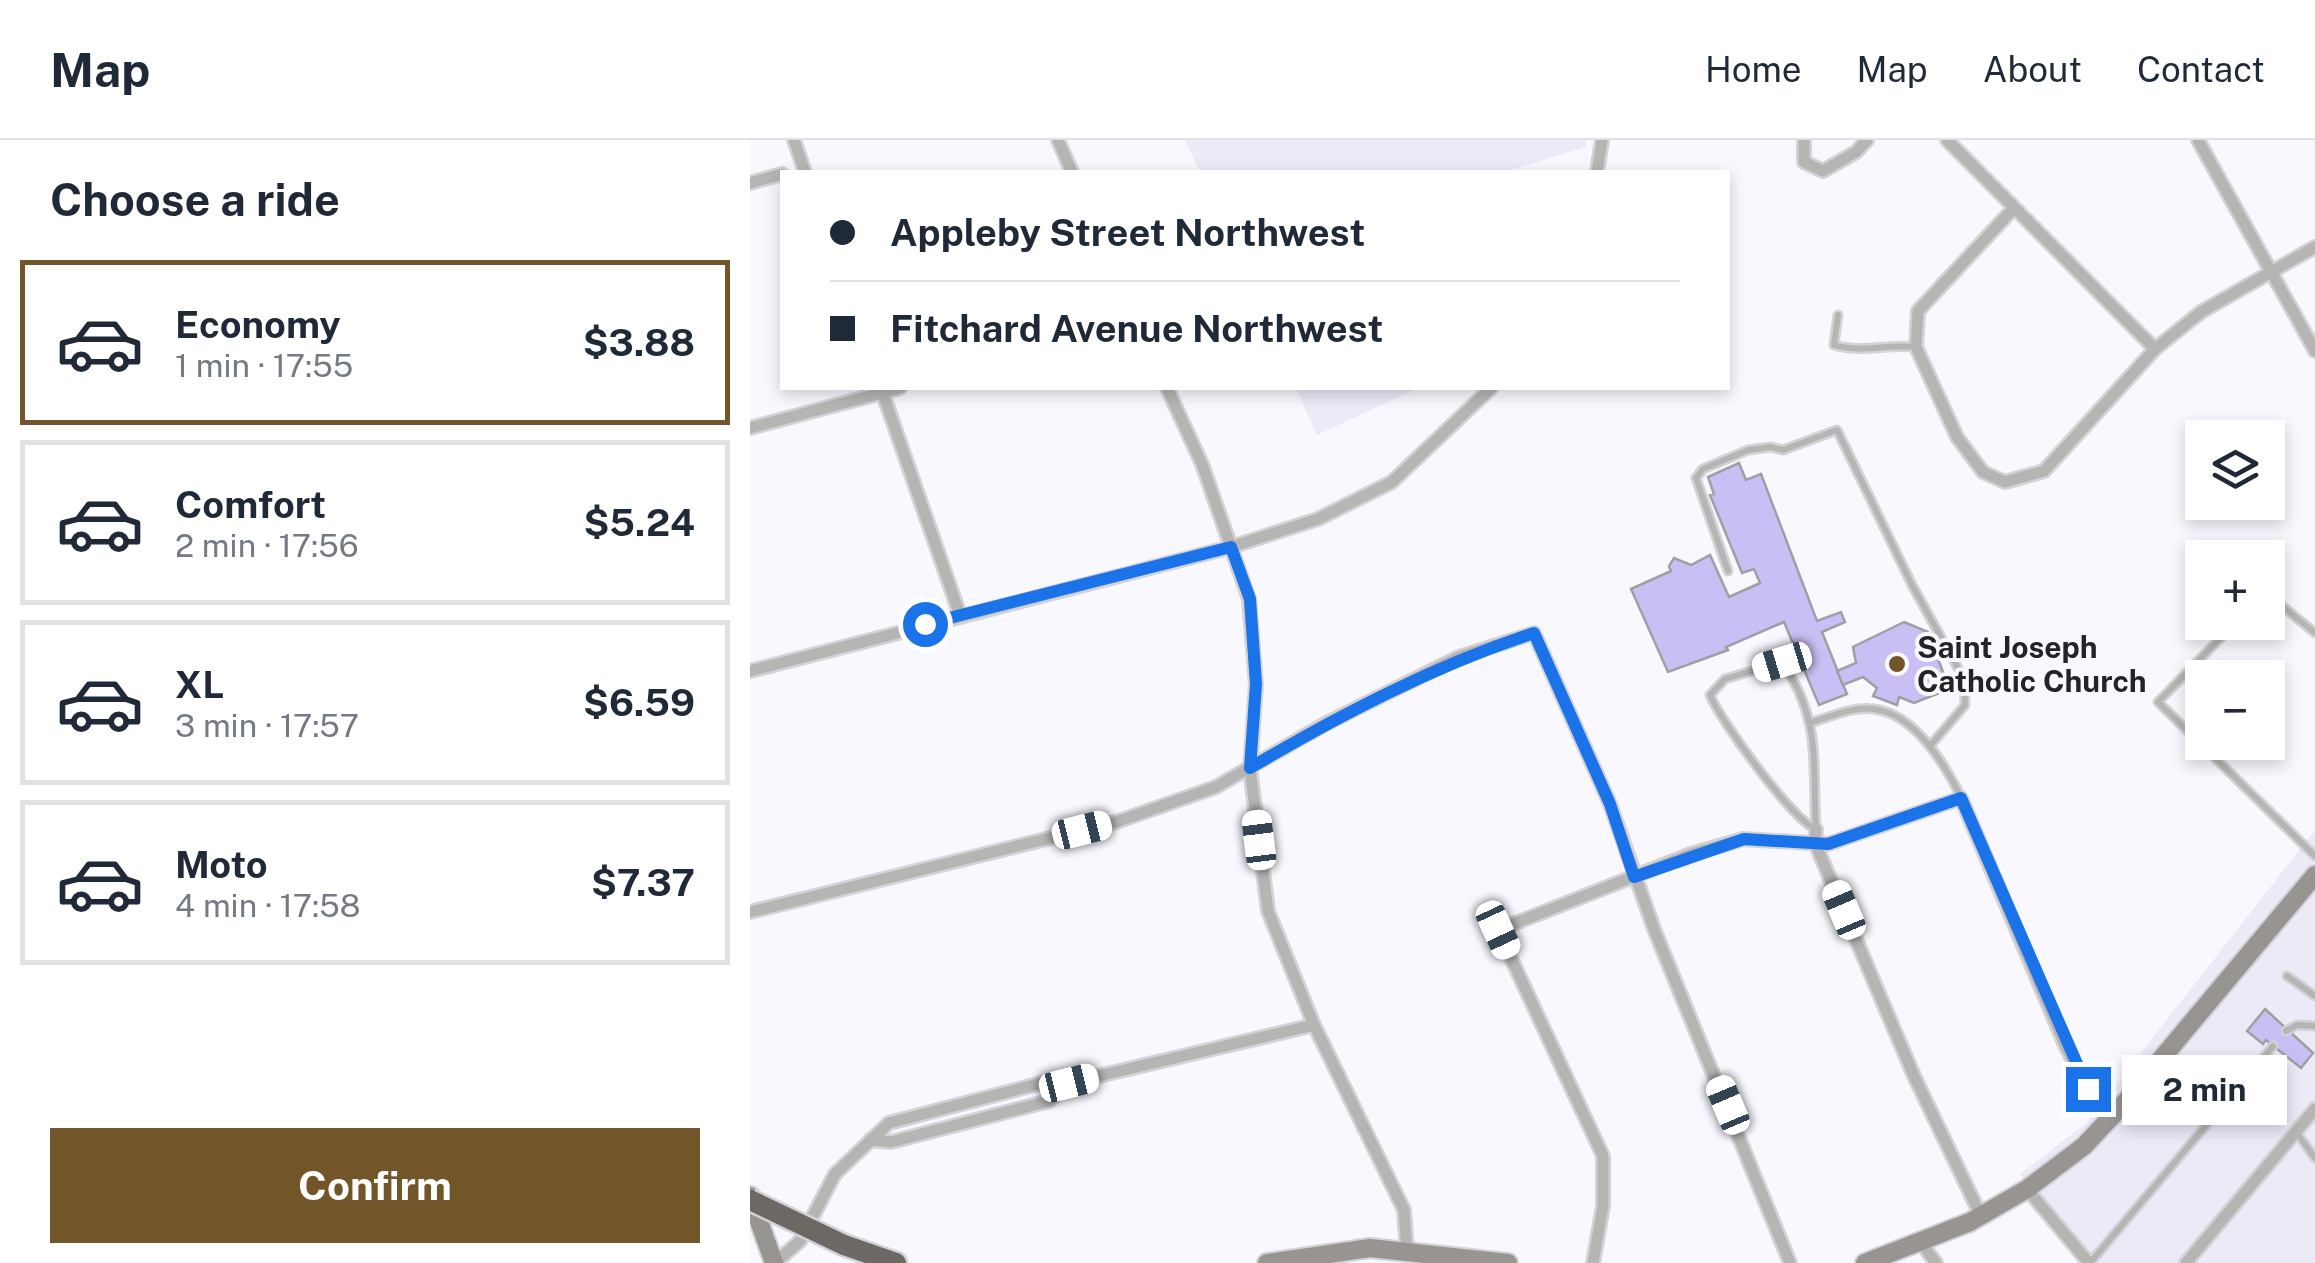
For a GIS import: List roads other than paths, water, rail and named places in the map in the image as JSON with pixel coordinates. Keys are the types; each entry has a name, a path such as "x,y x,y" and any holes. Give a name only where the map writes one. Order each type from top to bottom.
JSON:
{"highway":[{"path":"750,1198 881,1263"},
{"path":"844,1245 896,1263"}],"main road":[{"path":"1865,1263 1922,1244 1981,1216 2027,1189 2084,1146 2315,877"},
{"path":"750,1198 775,1263"},
{"path":"1267,1263 1370,1248 1508,1263"}],"street":[{"path":"794,140 804,170"},
{"path":"1058,140 1071,170"},
{"path":"1596,170 1602,140"},
{"path":"1804,140 1804,162 1823,171 1856,152 1867,140"},
{"path":"1947,140 2155,348"},
{"path":"2198,140 2268,274 2315,351"},
{"path":"750,183 780,174"},
{"path":"2013,208 1918,312 1916,347 1958,437 1983,472 2005,482 2044,470 2155,348 2201,312 2315,247"},
{"path":"750,428 882,390 960,615"},
{"path":"1168,390 1202,464 1250,599 1256,684 1250,768 1268,911 1314,1024 1404,1210 1408,1252"},
{"path":"750,671 1231,547 1318,519 1392,482 1489,390"},
{"path":"750,912 1119,822 1216,787 1325,724 1460,658 1534,633 1610,804 1634,877 1790,1263"},
{"path":"1592,1263 1603,1206 1602,1156 1498,930 1744,839 1828,844 1961,798 2065,1045 2088,1089 2118,1110"},
{"path":"1816,829 1815,844 1914,1076 1981,1216"},
{"path":"775,1263 800,1241 834,1174 889,1123 1042,1083 1069,1083 1314,1024"},
{"path":"870,1140 892,1142 1049,1101 1069,1083"},
{"path":"2186,1263 2315,1109"},
{"path":"2027,1189 2090,1263"},
{"path":"1922,1244 1936,1263"}],"lane":[{"path":"1838,315 1834,345 1851,350 1888,344 1916,347"},
{"path":"1728,571 1696,478 1703,469 1748,450 1771,446 1783,450 1836,430 1912,585 1964,679 1965,706 1930,746"},
{"path":"2285,608 2315,633"},
{"path":"2218,640 2158,702 2315,856"},
{"path":"1782,662 1800,688 1812,722 1816,829 1803,824 1780,796 1717,712 1710,695 1725,679 1782,662"},
{"path":"1812,722 1855,709 1876,709 1893,716 1930,746 1961,798"},
{"path":"2288,976 2315,996"},
{"path":"2286,1031 2297,1025 2315,1026"},
{"path":"2090,1263 2273,1046"},
{"path":"2296,1132 2315,1158"}],"place":[{"name":"Saint Joseph Catholic Church","path":"1897,664"}]}
